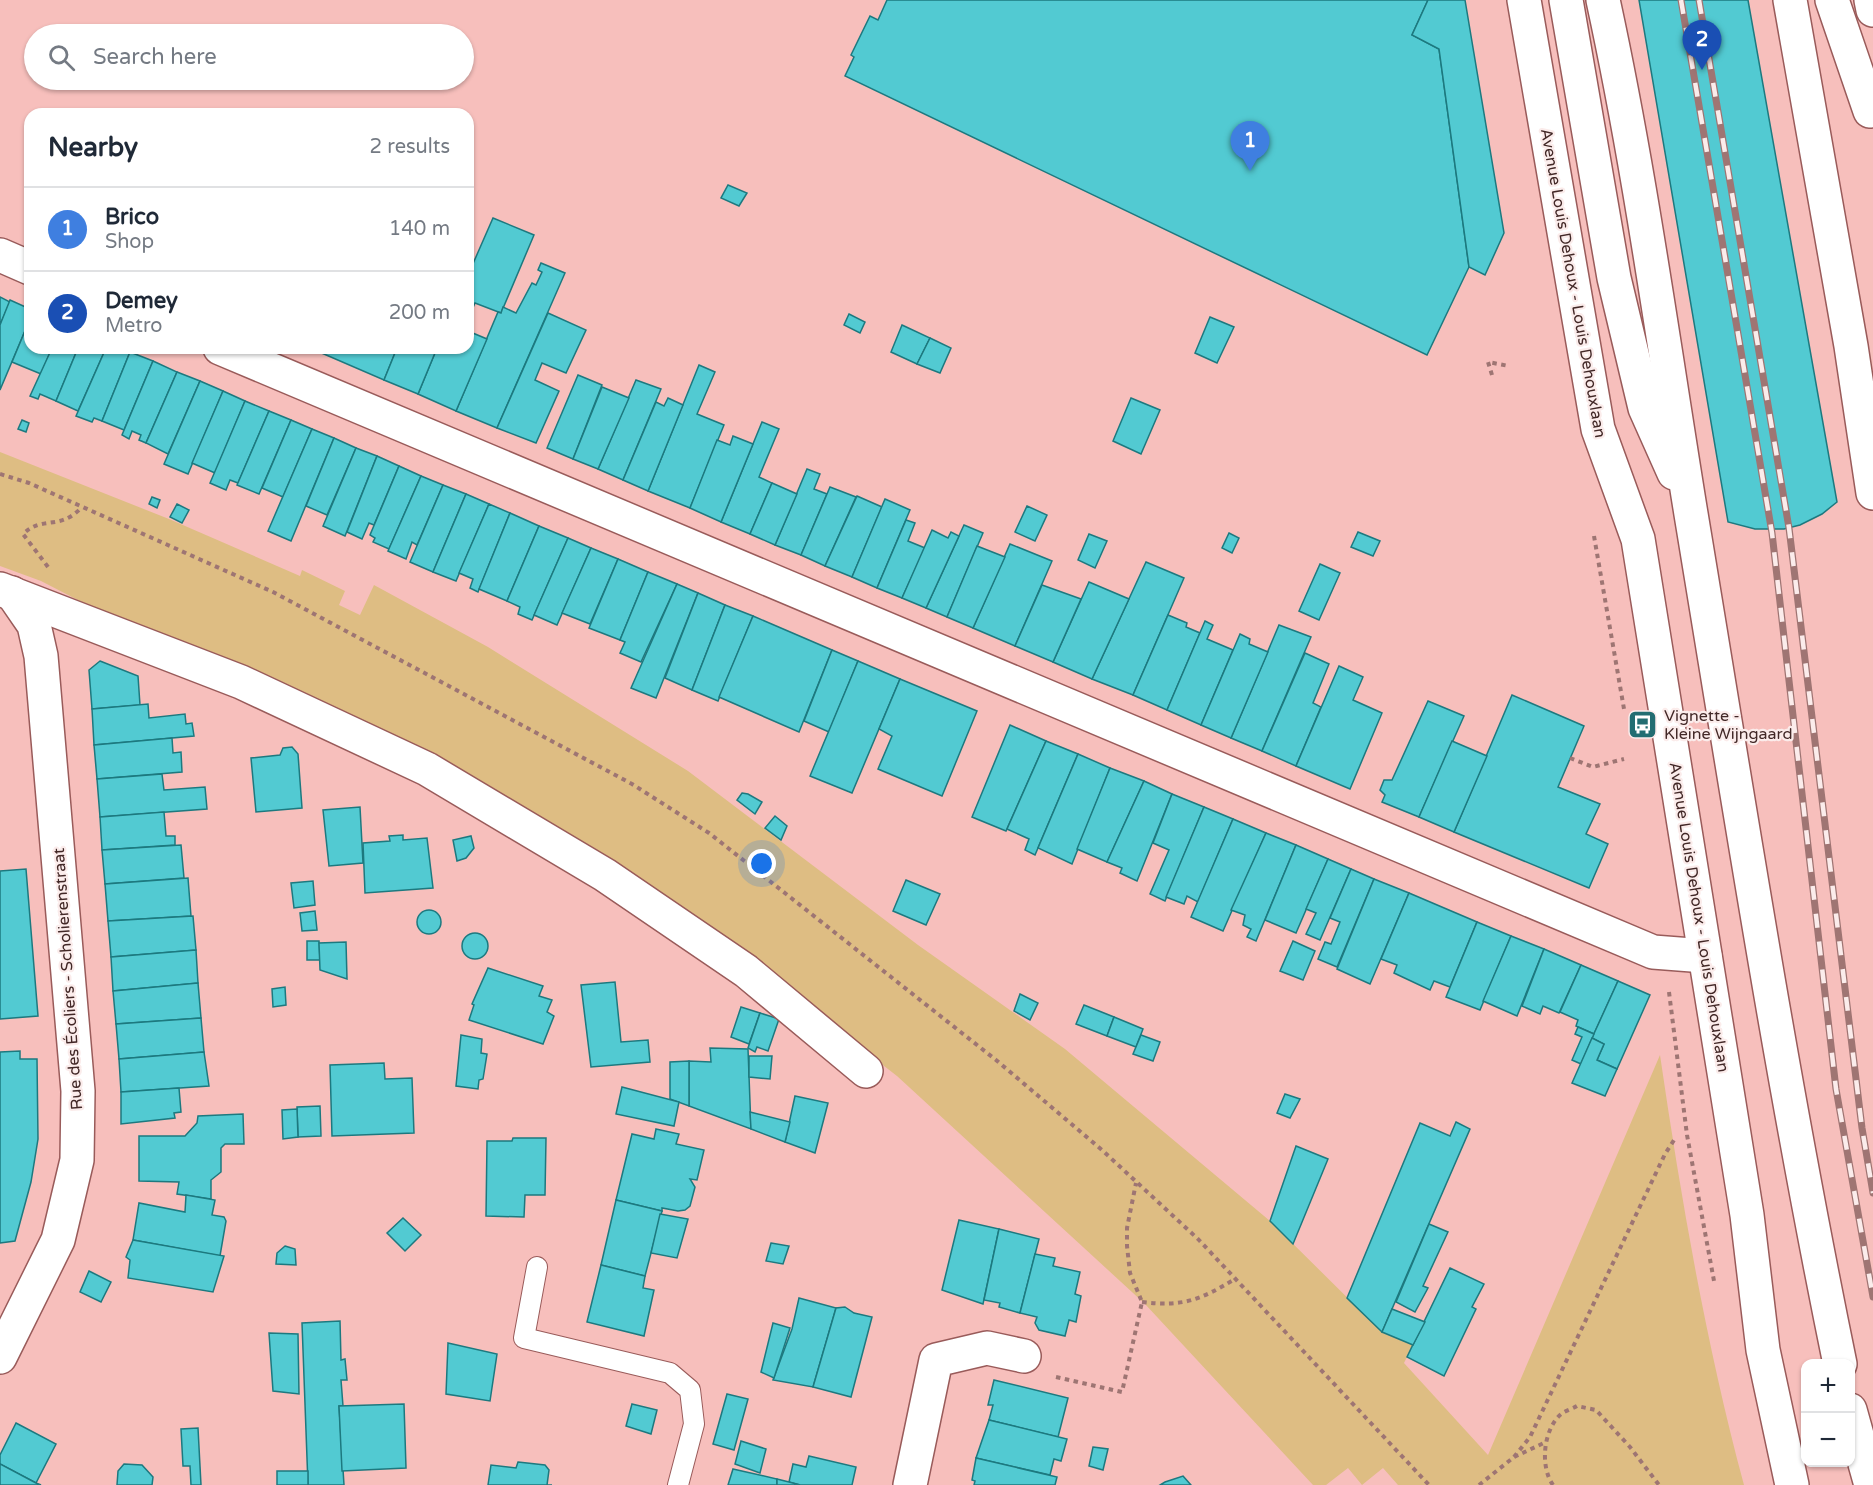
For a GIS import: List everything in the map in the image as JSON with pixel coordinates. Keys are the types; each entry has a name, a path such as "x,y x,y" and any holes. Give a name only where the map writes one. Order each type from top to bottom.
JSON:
{"main road":[{"name":"Avenue Louis Dehoux - Louis Dehouxlaan","path":"1524,0 1598,429 1638,539 1747,1215 1762,1350 1792,1485"},
{"path":"1566,0 1614,278 1645,408 1691,513"},
{"path":"1603,0 1630,126 1740,808 1813,1233 1839,1359"},
{"path":"1790,0 1851,346 1873,493"},
{"path":"1832,0 1872,115"},
{"path":"1871,0 1873,10"},
{"path":"0,255 24,265"},
{"path":"234,354 1653,952 1705,956"},
{"path":"6,591 241,682 427,769 605,875 736,965 866,1071"},
{"name":"Rue des Écoliers - Scholierenstraat","path":"0,1357 57,1240 77,1160 78,1090 40,656 34,625 6,591"},
{"path":"910,1485 936,1360 987,1348 1024,1356"},
{"path":"1852,1413 1871,1485"}],"lane":[{"path":"537,1267 524,1338 670,1373 690,1390 693,1424 678,1485"}],"path":[{"path":"1492,375 1488,362 1509,366"},
{"path":"0,474 29,483 273,592 632,784 709,833 996,1060 1102,1150 1198,1239 1429,1485"},
{"path":"51,571 23,534 32,525 42,523 53,525 73,517 81,508"},
{"path":"1570,758 1593,767 1623,759"},
{"path":"1664,954 1687,1136 1715,1288"},
{"path":"1479,1485 1514,1457 1530,1437 1665,1154 1676,1137"},
{"path":"1024,1356 1029,1370 1122,1392 1142,1302 1130,1274 1127,1246 1127,1228 1136,1183"},
{"path":"1142,1302 1164,1305 1202,1299 1235,1279"},
{"path":"1553,1485 1546,1475 1546,1442 1559,1416 1576,1406 1596,1410 1630,1447 1659,1485"},
{"path":"1514,1457 1546,1442"}],"shaded area":[{"path":"0,452 169,519 300,576 302,570 345,591 339,605 360,615 374,585 488,647 688,771 918,945 1065,1049 1270,1221 1382,1332 1413,1345 1404,1363 1488,1455 1660,1055 1706,1325 1744,1485 1398,1485 1383,1468 1362,1485 1348,1468 1326,1485 1313,1485 1145,1304 897,1076 759,969 664,903 41,581 0,566"}],"building":[{"path":"887,0 1428,0 1412,35 1439,49 1469,267 1427,355 845,76 854,57 851,55 870,16 878,20"},
{"path":"1428,0 1465,0 1504,233 1485,275 1469,267 1439,49 1412,35"},
{"path":"1639,0 1748,0 1837,502 1822,514 1800,525 1784,529 1755,529 1728,522"},
{"path":"728,185 747,193 739,206 721,198"},
{"path":"493,218 534,235 501,313 475,303 474,305 474,261"},
{"path":"541,263 565,273 497,428 456,411 498,312 501,313 503,307 516,313 532,283 536,285 542,272 538,270"},
{"path":"0,297 10,302 0,325"},
{"path":"10,300 24,306 24,333 0,390 0,325"},
{"path":"548,313 586,330 566,373 542,363 535,380 559,391 536,443 497,428"},
{"path":"849,314 865,322 860,333 844,325"},
{"path":"1210,317 1234,327 1217,363 1195,353"},
{"path":"902,325 930,338 917,364 891,352"},
{"path":"24,333 24,354 49,354 41,374 12,362"},
{"path":"474,334 487,339 456,411 418,394 435,354 474,354"},
{"path":"930,338 951,348 940,373 917,364"},
{"path":"49,354 76,354 56,401 40,394 38,399 30,396"},
{"path":"76,354 103,354 78,411 56,401"},
{"path":"103,354 129,354 102,421 94,418 92,422 76,416"},
{"path":"129,354 153,361 124,430 102,421"},
{"path":"324,354 395,354 384,380"},
{"path":"395,354 435,354 418,394 384,380"},
{"path":"153,361 177,372 146,443 139,440 141,435 132,431 129,439 122,435"},
{"path":"699,365 715,372 697,414 724,425 690,508 648,491"},
{"path":"177,372 200,381 168,454 146,443"},
{"path":"578,375 602,385 573,459 547,448"},
{"path":"636,380 661,389 623,480 598,469"},
{"path":"200,381 223,391 188,474 164,464"},
{"path":"602,387 629,398 598,469 573,459"},
{"path":"223,391 245,401 215,473 192,463"},
{"path":"668,398 683,405 648,491 623,480 656,402 664,406"},
{"path":"1131,398 1160,410 1141,454 1113,441"},
{"path":"245,401 269,411 238,483 230,480 226,490 210,483"},
{"path":"269,411 291,420 259,494 237,485"},
{"path":"22,420 29,423 26,432 18,429"},
{"path":"291,420 312,429 283,497 262,488"},
{"path":"762,422 779,429 759,477 772,483 750,534 721,522"},
{"path":"312,429 334,438 291,541 268,531"},
{"path":"733,436 753,444 721,522 690,508 717,440 730,445"},
{"path":"334,438 356,448 327,515 306,506"},
{"path":"356,448 377,456 345,536 323,526"},
{"path":"377,456 399,466 374,525 369,523 362,539 347,532"},
{"path":"399,466 421,476 389,549 373,542 375,538 370,535"},
{"path":"807,469 820,474 814,489 827,494 801,555 775,545"},
{"path":"421,476 443,485 417,545 412,542 406,559 388,551"},
{"path":"772,483 797,494 775,545 750,534"},
{"path":"443,485 466,494 433,572 410,562"},
{"path":"830,487 856,497 825,566 801,555"},
{"path":"466,494 489,504 456,581 433,572"},
{"path":"857,496 882,507 852,577 825,566"},
{"path":"152,497 160,500 157,508 149,504"},
{"path":"885,499 910,510 877,588 852,577"},
{"path":"177,504 189,510 182,523 170,517"},
{"path":"489,504 510,513 478,592 470,588 473,579 459,573"},
{"path":"1027,506 1047,515 1035,541 1015,532"},
{"path":"510,513 539,526 507,601 479,589"},
{"path":"906,520 915,523 908,541 925,548 902,598 877,588"},
{"path":"964,525 983,533 947,617 926,608"},
{"path":"539,526 568,538 532,620 518,614 520,607 507,601"},
{"path":"932,530 948,538 951,532 959,536 926,608 902,598"},
{"path":"1358,532 1380,541 1373,556 1351,547"},
{"path":"1229,533 1239,538 1232,553 1222,548"},
{"path":"1089,534 1107,541 1095,568 1078,560"},
{"path":"568,538 591,548 557,625 534,615"},
{"path":"1010,544 1052,561 1015,646 973,628"},
{"path":"977,546 1005,557 973,628 947,617"},
{"path":"591,548 618,559 590,624 562,613"},
{"path":"618,559 648,572 620,640 589,628"},
{"path":"1146,562 1184,578 1133,695 1092,679"},
{"path":"1320,564 1340,573 1319,620 1299,611"},
{"path":"648,572 677,584 641,662 620,653 625,642 620,640"},
{"path":"1089,582 1129,599 1092,679 1053,662"},
{"path":"677,584 698,593 656,698 631,688"},
{"path":"1042,585 1081,599 1053,662 1015,646"},
{"path":"698,593 725,605 692,690 665,678"},
{"path":"725,605 753,616 718,701 692,690"},
{"path":"1168,615 1187,623 1186,627 1200,633 1167,710 1133,695"},
{"path":"753,616 832,650 799,732 719,697"},
{"path":"1205,621 1213,625 1207,639 1233,650 1201,725 1167,710"},
{"path":"1279,625 1311,637 1262,751 1231,738"},
{"path":"1240,634 1250,639 1249,644 1268,652 1231,738 1201,725"},
{"path":"832,650 858,661 829,732 804,721"},
{"path":"1305,653 1329,664 1313,703 1321,707 1296,766 1262,751"},
{"path":"100,661 138,676 140,705 92,709 89,670"},
{"path":"858,661 900,679 852,793 810,776"},
{"path":"1339,666 1363,677 1353,700 1382,713 1350,789 1296,766"},
{"path":"900,679 977,711 942,796 878,769 892,736 879,729"},
{"path":"1512,695 1584,726 1558,787 1600,804 1586,834 1608,844 1589,888 1454,832"},
{"path":"1428,701 1464,716 1419,817 1382,802 1385,795 1380,790 1384,780 1392,780"},
{"path":"148,704 149,718 185,714 186,724 192,723 194,736 94,745 92,709"},
{"path":"1010,725 1046,741 1006,831 972,817"},
{"path":"172,738 173,753 181,752 182,772 97,779 94,745"},
{"path":"1046,741 1078,754 1035,855 1025,850 1029,839 1007,829"},
{"path":"1452,741 1487,756 1454,832 1419,817"},
{"path":"292,747 298,754 302,808 256,812 251,758 280,755 283,748"},
{"path":"1078,754 1110,768 1072,864 1038,848"},
{"path":"1110,768 1144,781 1107,862 1077,849"},
{"path":"162,774 164,790 205,787 207,809 100,817 97,779"},
{"path":"1144,781 1172,794 1137,881 1120,873 1122,868 1107,862"},
{"path":"742,793 762,802 755,814 737,800"},
{"path":"1172,794 1204,807 1165,901 1150,894 1169,850 1153,843"},
{"path":"360,807 363,863 329,866 323,810"},
{"path":"1204,807 1233,819 1198,902 1187,896 1184,904 1166,897"},
{"path":"164,812 166,836 175,836 175,845 102,850 100,817"},
{"path":"775,816 787,826 781,840 765,828"},
{"path":"1233,819 1266,833 1223,931 1191,917"},
{"path":"1266,833 1296,845 1256,941 1247,937 1251,929 1243,925 1245,915 1231,910"},
{"path":"403,835 403,840 427,838 433,888 365,893 363,843 390,841 389,836"},
{"path":"471,836 474,848 466,858 457,861 453,840"},
{"path":"181,845 184,878 105,884 102,850"},
{"path":"1296,845 1328,859 1296,933 1265,920"},
{"path":"1328,859 1351,869 1320,940 1306,934 1316,913 1306,909"},
{"path":"26,869 38,1016 0,1019 0,871"},
{"path":"1351,869 1374,879 1337,967 1318,959 1325,942 1331,944 1340,922 1330,918"},
{"path":"188,878 191,916 108,921 105,884"},
{"path":"1374,879 1409,893 1370,984 1337,969"},
{"path":"906,880 940,894 926,925 893,911"},
{"path":"313,881 315,905 294,908 291,883"},
{"path":"1409,893 1477,922 1450,987 1434,981 1430,990 1394,973 1397,965 1381,959"},
{"path":"429,910 437,914 441,922 437,930 429,934 421,930 417,922 421,914"},
{"path":"315,911 317,930 302,931 300,913"},
{"path":"193,916 196,950 111,957 108,921"},
{"path":"1477,922 1511,936 1480,1010 1446,997"},
{"path":"475,933 484,937 488,946 484,955 475,959 466,955 462,946 466,937"},
{"path":"1511,936 1544,949 1517,1016 1483,1001"},
{"path":"307,941 319,941 320,960 307,960"},
{"path":"1293,941 1315,951 1303,980 1280,971"},
{"path":"346,942 347,979 320,970 319,943"},
{"path":"1544,949 1581,965 1559,1013 1543,1006 1540,1014 1522,1006"},
{"path":"196,950 198,983 113,991 111,957"},
{"path":"1581,965 1618,981 1594,1034 1576,1026 1578,1020 1560,1012"},
{"path":"488,968 543,986 539,996 552,1000 547,1012 554,1016 543,1044 469,1020 474,1005 472,1004"},
{"path":"1618,981 1650,995 1617,1069 1597,1060 1604,1044 1592,1038"},
{"path":"615,982 621,1042 648,1040 650,1062 591,1067 581,985"},
{"path":"198,983 201,1018 116,1024 113,991"},
{"path":"285,987 286,1005 273,1007 272,989"},
{"path":"1020,994 1038,1003 1030,1020 1014,1011"},
{"path":"1084,1005 1114,1017 1107,1036 1076,1024"},
{"path":"741,1007 760,1013 749,1044 731,1037"},
{"path":"760,1013 779,1019 768,1051 757,1047 755,1052 748,1048"},
{"path":"1114,1017 1143,1029 1136,1047 1107,1036"},
{"path":"201,1018 204,1052 119,1059 116,1024"},
{"path":"1578,1027 1594,1034 1581,1064 1572,1060 1582,1037 1575,1034"},
{"path":"461,1035 482,1039 481,1053 487,1054 483,1079 479,1080 478,1089 456,1086"},
{"path":"1141,1035 1160,1042 1153,1061 1133,1054"},
{"path":"1592,1038 1604,1044 1597,1060 1617,1069 1605,1096 1572,1083"},
{"path":"710,1048 748,1049 751,1129 689,1106 689,1061 711,1062"},
{"path":"20,1051 20,1059 37,1059 38,1139 31,1182 15,1241 0,1243 0,1052"},
{"path":"204,1052 209,1086 121,1092 119,1059"},
{"path":"749,1056 772,1056 770,1079 749,1077"},
{"path":"689,1061 689,1106 670,1099 670,1062"},
{"path":"384,1063 385,1079 412,1078 414,1133 332,1136 330,1065"},
{"path":"622,1087 679,1102 674,1126 616,1114"},
{"path":"179,1088 181,1112 174,1113 175,1118 121,1124 121,1092"},
{"path":"1285,1094 1300,1099 1290,1118 1277,1113"},
{"path":"795,1096 828,1103 815,1153 785,1142"},
{"path":"320,1106 321,1136 298,1137 297,1107"},
{"path":"297,1109 298,1137 283,1139 282,1110"},
{"path":"750,1112 790,1122 785,1142 751,1129"},
{"path":"243,1114 244,1144 225,1144 221,1148 221,1172 211,1180 211,1199 177,1194 179,1182 139,1181 139,1136 185,1136 197,1123 198,1116"},
{"path":"1456,1122 1470,1129 1382,1332 1347,1298 1420,1123 1450,1136"},
{"path":"656,1129 679,1134 676,1144 704,1150 697,1180 690,1179 695,1187 690,1206 685,1210 662,1208 662,1211 616,1200 632,1134 654,1139"},
{"path":"513,1138 546,1138 545,1195 525,1195 524,1217 486,1216 487,1141 512,1141"},
{"path":"1296,1146 1328,1159 1293,1244 1270,1221"},
{"path":"186,1195 215,1200 212,1215 224,1217 226,1221 220,1256 133,1240 139,1203 185,1212"},
{"path":"616,1200 662,1211 645,1276 601,1265"},
{"path":"660,1214 688,1219 677,1258 651,1253"},
{"path":"403,1218 421,1235 405,1251 387,1233"},
{"path":"959,1220 999,1229 983,1304 942,1290"},
{"path":"1429,1224 1448,1232 1423,1286 1428,1288 1415,1312 1396,1302"},
{"path":"999,1229 1039,1239 1020,1313 999,1307 1000,1303 984,1300"},
{"path":"133,1240 224,1256 213,1292 128,1278 130,1260 126,1257"},
{"path":"771,1243 789,1246 783,1264 766,1261"},
{"path":"285,1246 295,1249 296,1265 276,1264 277,1253"},
{"path":"1035,1254 1055,1258 1053,1266 1080,1272 1075,1294 1081,1296 1076,1322 1069,1320 1065,1336 1039,1330 1035,1323 1037,1317 1020,1313"},
{"path":"601,1265 645,1276 643,1288 654,1290 644,1336 587,1322"},
{"path":"1450,1268 1484,1284 1472,1307 1476,1309 1444,1376 1407,1357"},
{"path":"89,1271 111,1282 101,1302 80,1292"},
{"path":"799,1298 836,1308 813,1387 773,1380 792,1329"},
{"path":"845,1307 854,1313 872,1317 851,1397 813,1387 836,1308"},
{"path":"1392,1309 1425,1322 1413,1345 1382,1332"},
{"path":"340,1321 341,1360 345,1359 347,1380 341,1380 343,1406 339,1406 344,1485 308,1485 302,1323"},
{"path":"773,1323 790,1328 774,1378 761,1372"},
{"path":"269,1333 298,1334 299,1394 273,1391"},
{"path":"448,1343 497,1354 490,1401 446,1394"},
{"path":"994,1380 1068,1398 1058,1437 989,1420 993,1405 988,1405"},
{"path":"727,1394 748,1399 734,1450 713,1444"},
{"path":"404,1404 406,1468 342,1471 339,1406"},
{"path":"632,1404 657,1410 651,1434 626,1426"},
{"path":"989,1420 1067,1439 1061,1461 1054,1459 1050,1475 976,1458"},
{"path":"16,1423 56,1444 36,1483 0,1464 0,1455"},
{"path":"198,1428 201,1485 191,1485 190,1466 183,1466 181,1429"},
{"path":"741,1441 766,1449 760,1473 735,1464"},
{"path":"1093,1447 1108,1449 1103,1470 1089,1466"},
{"path":"809,1456 856,1467 852,1485 800,1485 789,1482 793,1464 806,1467"},
{"path":"976,1458 1057,1477 1055,1485 974,1485 975,1481 972,1480"},
{"path":"518,1462 545,1465 549,1470 547,1485 488,1485 491,1465 516,1468"},
{"path":"0,1464 36,1483 41,1485 0,1485"},
{"path":"124,1464 142,1465 153,1477 152,1485 117,1485 118,1471"},
{"path":"733,1469 777,1479 777,1485 728,1485"},
{"path":"277,1471 308,1471 308,1485 277,1485"},
{"path":"1183,1476 1191,1485 1160,1485 1165,1482"},
{"path":"777,1479 789,1482 800,1485 777,1485"}],"railway":[{"path":"1681,0 1772,533 1836,1089 1873,1297"},
{"path":"1699,0 1789,528 1862,1128 1873,1193"}],"place":[{"name":"Demey","path":"1702,70"},
{"name":"Brico","path":"1250,171"},
{"name":"Vignette - Kleine Wijngaard","path":"1643,724"}]}
